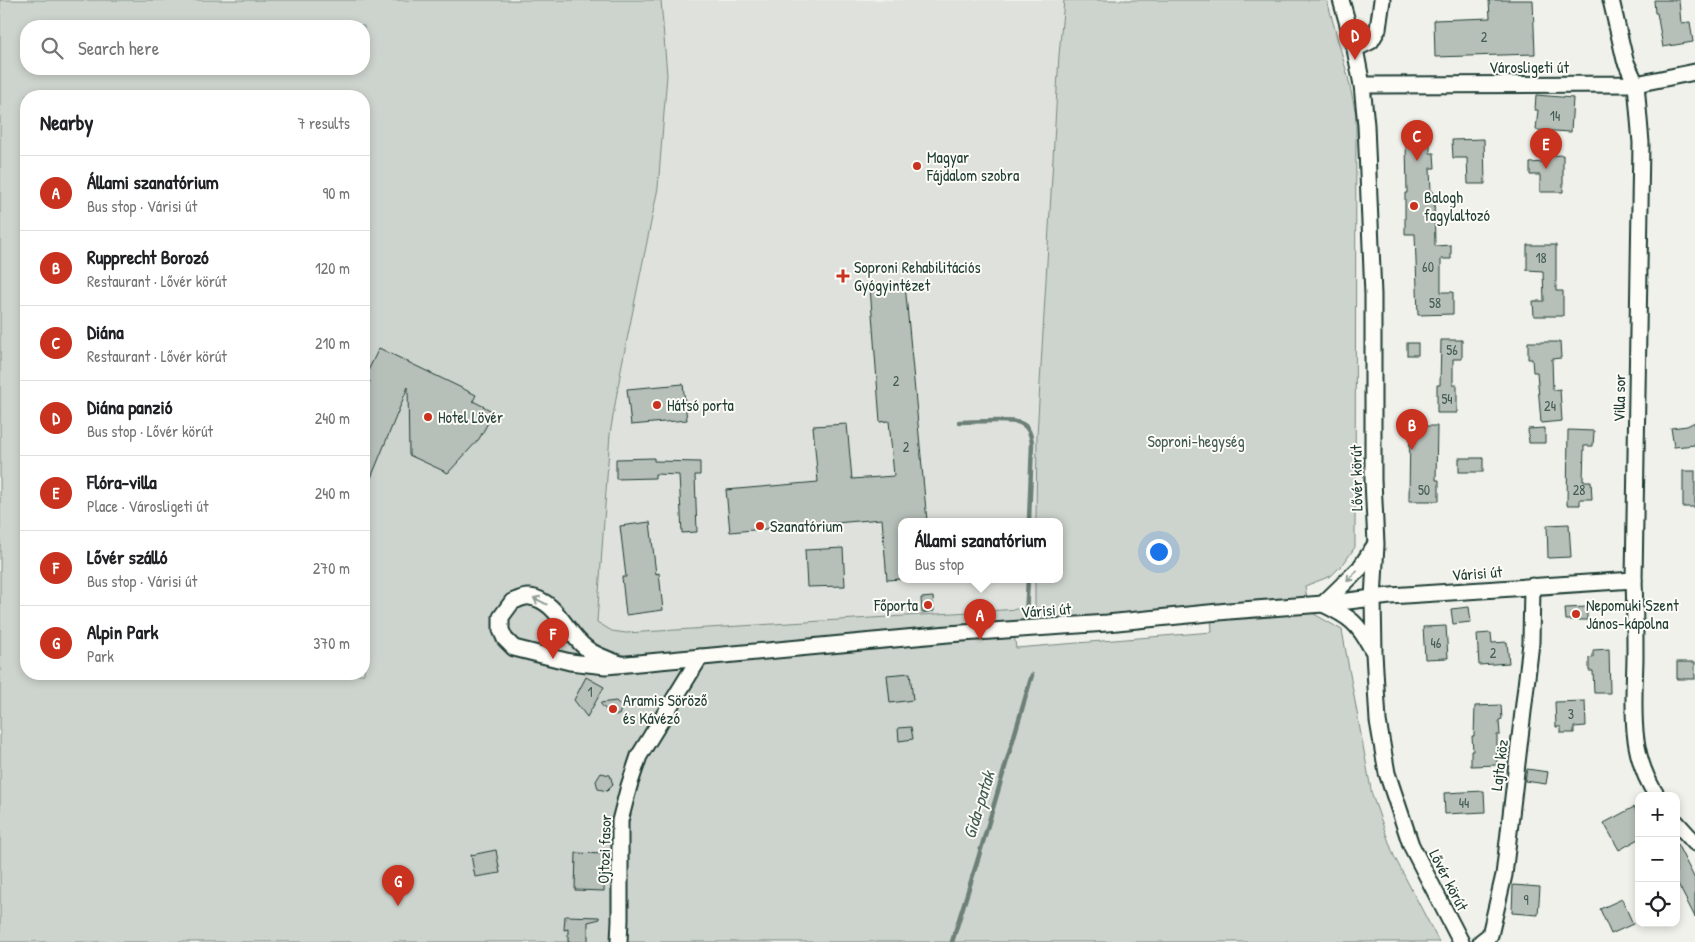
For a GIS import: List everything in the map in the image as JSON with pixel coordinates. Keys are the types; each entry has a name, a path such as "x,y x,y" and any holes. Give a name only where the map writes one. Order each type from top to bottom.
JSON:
{"street":[{"name":"Lővér körút","path":"1341,0 1355,49 1362,85 1366,125 1373,295 1373,480 1376,544 1373,599 1378,721 1387,773 1411,845 1461,942"},
{"path":"1355,49 1371,40 1378,29 1382,0"},
{"name":"Villa sor","path":"1611,0 1625,60 1636,84 1641,144 1634,580 1635,739 1640,762 1654,792"},
{"name":"Városligeti út","path":"1362,85 1636,84 1695,72"},
{"path":"1323,604 1360,568 1376,544"},
{"name":"Várisi út","path":"621,664 601,657 586,648 552,608 543,601 531,597 512,602 501,617 501,630 505,639 514,648 570,662 599,665 621,664 700,657 948,634 1106,623 1373,599 1634,580"},
{"name":"Lajta köz","path":"1481,942 1490,935 1504,875 1531,643 1532,586"},
{"name":"Várisi út","path":"1323,604 1348,616 1362,631 1374,653"},
{"name":"Ojtozi fasor","path":"619,942 620,821 629,786 639,756 700,657"},
{"path":"1680,826 1695,843"}],"shaded area":[{"name":"Soproni Rehabilitációs Gyógyintézet","path":"661,0 1064,0 1059,55 1037,435 1036,518 898,518 898,583 1035,583 1035,608 626,633 612,631 597,622 610,434 622,364 658,188 667,75"}],"green space":[{"name":"Soproni-hegység","path":"0,0 661,0 667,75 658,188 622,364 610,434 597,622 612,631 626,633 1035,608 1035,583 1063,583 1063,518 1036,518 1037,435 1059,55 1064,0 1327,0 1356,114 1355,547 1344,563 1331,576 1305,586 1309,611 1342,630 1372,795 1394,856 1439,942 0,942","holes":["1211,616 1212,632 1016,648 1014,633"]}],"building":[{"path":"1489,0 1533,0 1535,54 1435,57 1434,20 1490,18"},
{"path":"1654,0 1679,0 1681,23 1690,22 1693,42 1663,47"},
{"path":"1536,95 1573,98 1571,132 1536,130 1538,110 1535,110"},
{"path":"1484,139 1485,184 1468,184 1467,158 1453,158 1452,140"},
{"path":"1430,142 1430,153 1434,153 1435,168 1430,168 1431,192 1434,192 1435,246 1451,245 1451,259 1441,259 1441,292 1453,292 1453,314 1418,315 1415,234 1405,234 1405,193 1407,193 1406,143"},
{"path":"1563,155 1563,192 1540,192 1540,175 1530,175 1530,163 1543,162 1543,156"},
{"path":"1527,245 1556,245 1556,291 1563,291 1563,316 1534,316 1533,301 1544,301 1543,271 1527,270"},
{"path":"905,284 927,518 898,518 898,579 887,580 882,519 730,532 726,490 818,482 813,426 847,424 852,479 894,476 889,421 880,422 870,287"},
{"path":"1441,340 1462,340 1462,359 1453,359 1453,385 1457,385 1457,413 1437,413 1437,385 1440,385"},
{"path":"1528,342 1560,342 1561,358 1552,359 1553,390 1560,389 1562,421 1541,423 1537,372 1533,372 1532,359 1528,359"},
{"path":"1407,343 1418,343 1418,355 1407,355"},
{"name":"Hotel Lövér","path":"379,348 476,395 473,401 494,412 479,439 448,473 409,455 408,387 370,480 370,367"},
{"name":"Hátsó porta","path":"683,384 687,420 631,425 627,389"},
{"path":"1695,422 1695,445 1674,447 1671,428 1687,426"},
{"path":"1410,426 1437,426 1436,480 1439,480 1439,501 1409,501"},
{"path":"1545,428 1545,443 1529,443 1528,429"},
{"path":"1568,430 1594,431 1593,446 1584,446 1583,481 1591,481 1592,499 1580,499 1580,505 1567,505"},
{"path":"654,458 654,461 700,462 700,475 695,475 697,532 682,533 679,475 655,474 655,478 616,479 616,459"},
{"path":"1459,458 1483,458 1483,472 1459,472"},
{"path":"1683,471 1695,471 1695,507 1683,507"},
{"path":"650,522 656,574 659,573 663,610 626,615 622,577 626,577 620,526"},
{"path":"1569,524 1571,557 1548,558 1547,525"},
{"path":"843,548 845,586 807,587 805,550"},
{"name":"Főporta","path":"933,597 934,611 922,613 921,598"},
{"path":"1469,607 1471,622 1453,624 1451,609"},
{"name":"Nepomuki Szent János-kápolna","path":"1587,607 1587,620 1566,620 1565,608"},
{"path":"1446,626 1448,658 1425,659 1423,627"},
{"path":"1491,633 1492,643 1507,642 1509,663 1479,665 1477,634"},
{"path":"1609,649 1610,693 1594,693 1593,671 1589,671 1589,658 1593,657 1593,650"},
{"path":"1677,662 1695,662 1695,679 1677,679"},
{"path":"910,673 913,700 890,703 887,675"},
{"path":"586,677 604,687 587,717 574,700"},
{"path":"616,701 622,707 619,715 610,715 600,703"},
{"path":"1585,701 1586,726 1574,727 1574,733 1561,733 1561,727 1556,727 1555,702"},
{"path":"1501,705 1500,735 1497,735 1497,765 1471,766 1475,706"},
{"path":"911,727 913,739 899,741 898,728"},
{"path":"1527,769 1548,772 1546,784 1525,781"},
{"path":"601,773 610,775 613,785 607,791 598,789 596,781"},
{"path":"1484,791 1485,812 1445,814 1444,793"},
{"path":"1634,807 1635,841 1619,850 1604,823"},
{"path":"496,850 500,873 475,877 471,855"},
{"path":"1680,850 1695,879 1695,917 1680,888"},
{"path":"576,853 605,854 604,891 575,890"},
{"path":"1513,885 1540,887 1538,915 1512,913"},
{"path":"1622,899 1633,924 1611,934 1600,909"},
{"path":"565,916 599,917 600,919 588,922 588,942 568,942 568,929 564,930"}],"waterway":[{"name":"Gida-patak","path":"959,422 1015,422 1023,424 1027,429 1032,443 1029,518"},
{"name":"Gida-patak","path":"1026,616 1028,583"},
{"name":"Gida-patak","path":"952,942 1032,675"}],"place":[{"name":"Diána panzió","path":"1355,60"},
{"name":"Diána","path":"1417,161"},
{"name":"Magyar Fájdalom szobra","path":"917,166"},
{"name":"Flóra-villa","path":"1546,169"},
{"name":"Balogh fagylaltozó","path":"1414,206"},
{"name":"Soproni Rehabilitációs Gyógyintézet","path":"843,276"},
{"name":"Hátsó porta","path":"657,405"},
{"name":"Hotel Lövér","path":"428,417"},
{"name":"Rupprecht Borozó","path":"1412,450"},
{"name":"Szanatórium","path":"760,526"},
{"name":"Főporta","path":"928,605"},
{"name":"Nepomuki Szent János-kápolna","path":"1576,614"},
{"name":"Állami szanatórium","path":"980,640"},
{"name":"Lővér szálló","path":"553,659"},
{"name":"Aramis Söröző és Kávézó","path":"613,709"},
{"name":"Alpin Park","path":"398,906"}]}
